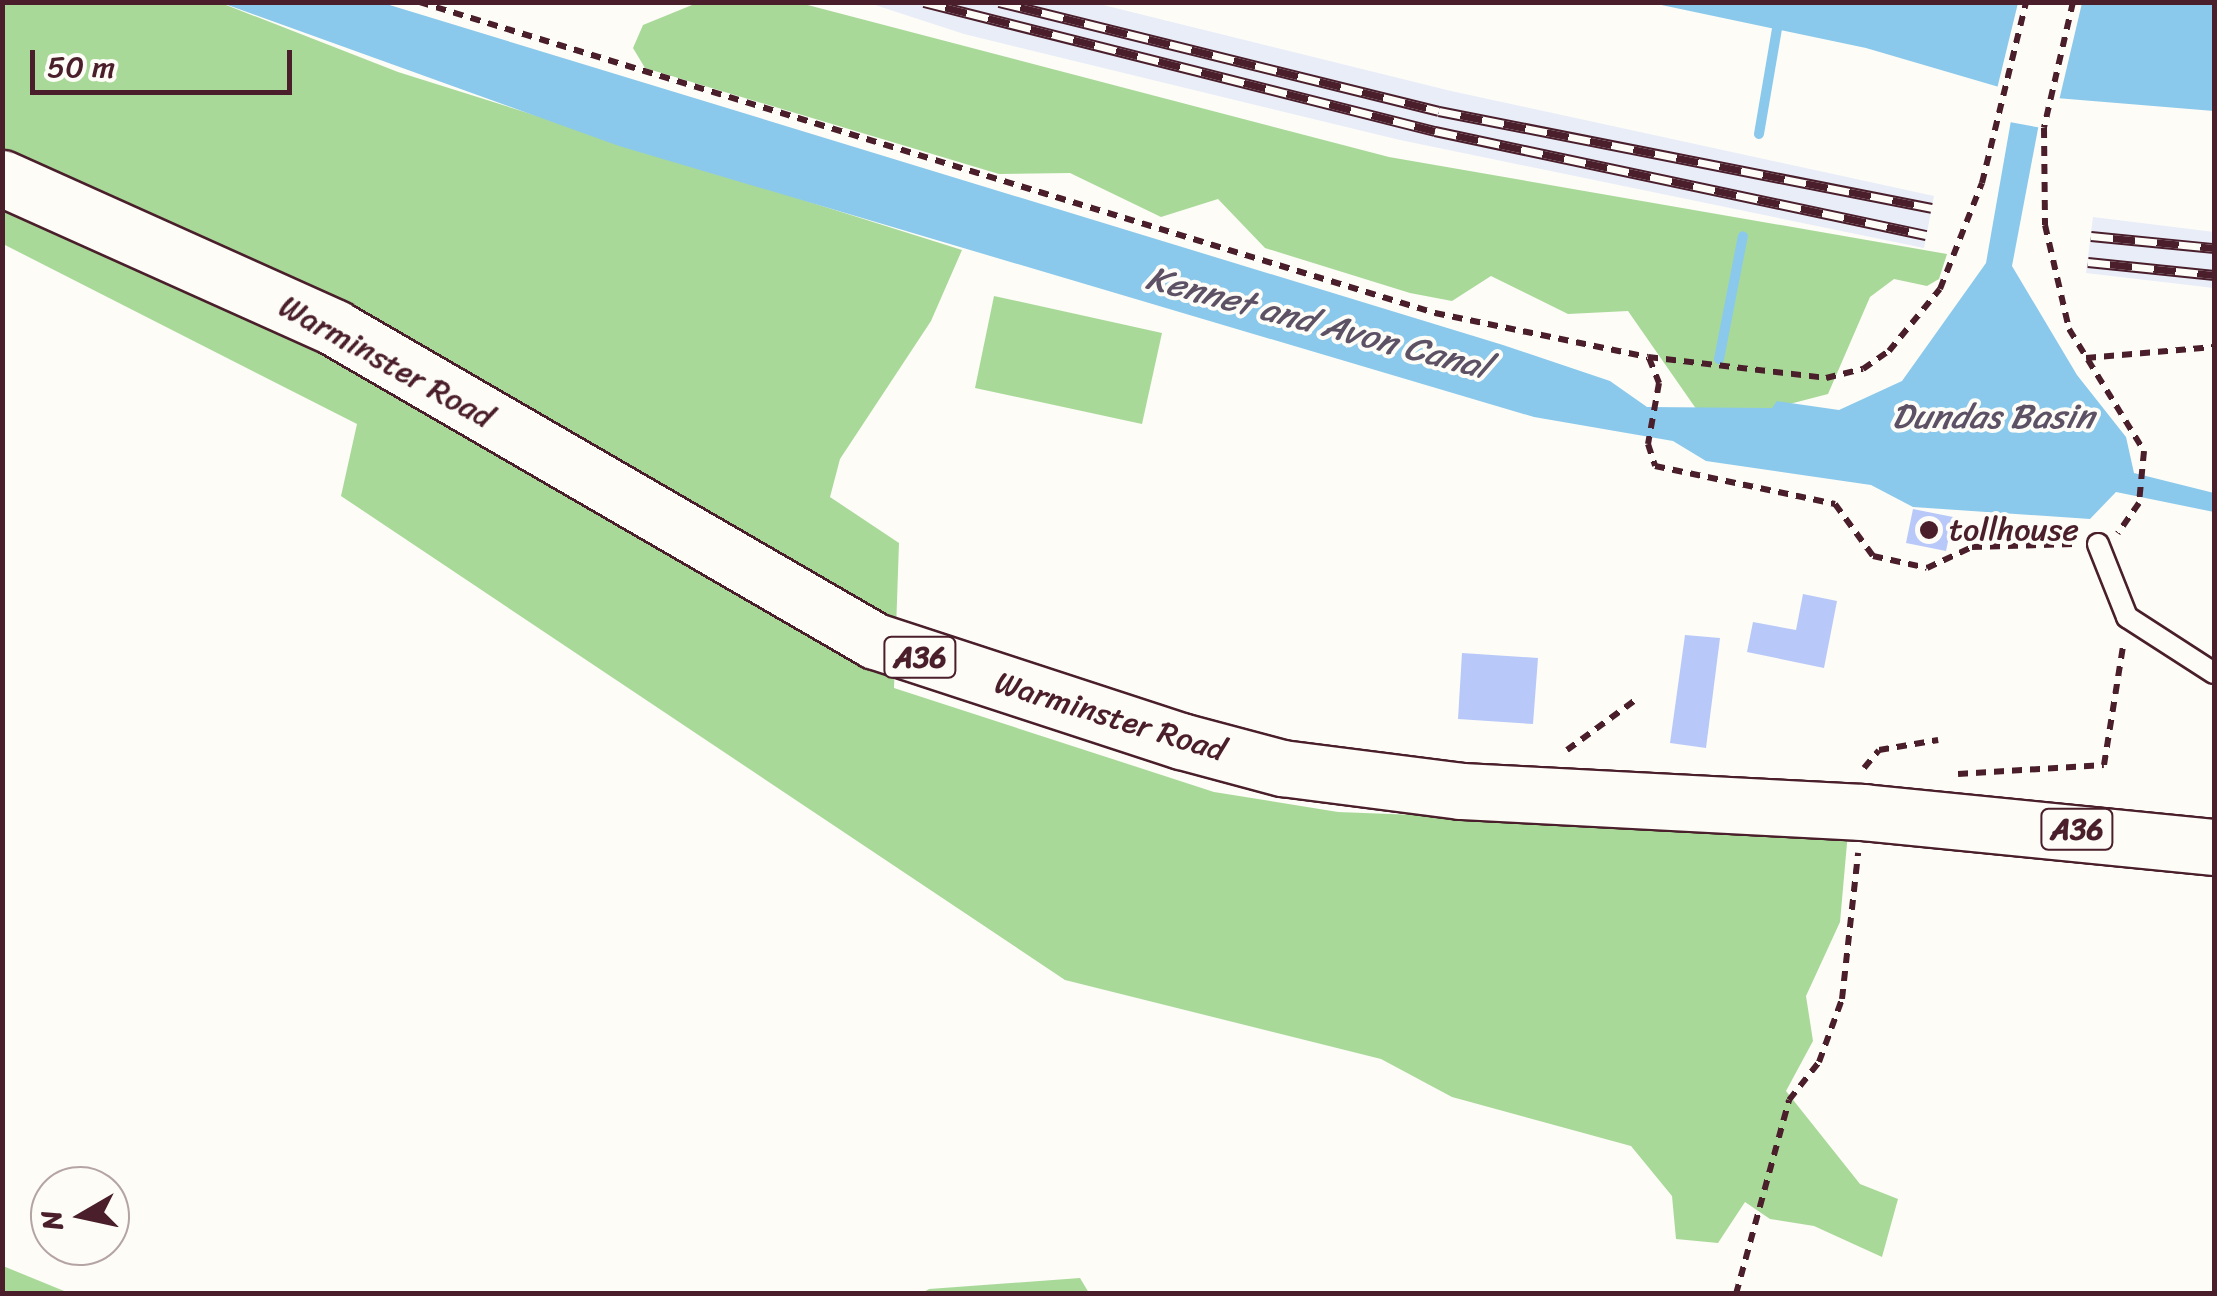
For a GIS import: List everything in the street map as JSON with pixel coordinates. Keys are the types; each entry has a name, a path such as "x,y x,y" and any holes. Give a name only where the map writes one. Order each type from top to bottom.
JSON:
{"highway":[{"name":"Warminster Road","path":"2,178 335,328 875,641 1282,768 1855,832 1938,818 2214,847"}],"lane":[{"path":"2098,544 2127,617 2214,673"}],"path":[{"path":"420,2 1435,313 1648,356 1764,374 1826,378 1863,369 1940,289 2000,120 2026,2"},
{"path":"2073,2 2044,128 2048,260 2086,358 2134,432 2145,469 2140,504"},
{"path":"2086,358 2214,347"},
{"path":"1648,356 1657,369 1648,444 1655,466 1836,504 1873,556 1926,568 1972,548 2098,544"},
{"path":"1938,818 1953,774 2104,765 2127,617"},
{"path":"1541,796 1536,760 1578,747 1634,701"},
{"path":"1736,1294 1790,1100 1819,1062 1842,998 1859,774 1878,750 1938,740"}],"shaded area":[{"path":"869,3 1095,3 1451,91 1934,196 1924,248 1400,140 964,34"},
{"path":"2093,217 2214,232 2214,288 2086,273"}],"green space":[{"path":"2,3 221,3 398,72 962,250 931,321 840,459 830,497 899,543 894,688 1214,792 1338,812 1848,832 1840,922 1806,996 1813,1041 1786,1091 1860,1184 1898,1199 1882,1257 1814,1226 1770,1219 1745,1202 1718,1243 1676,1239 1672,1196 1631,1146 1452,1097 1381,1059 1065,980 341,496 357,424 3,244"},
{"path":"697,3 800,3 1389,157 1947,254 1939,279 1927,286 1894,279 1870,297 1828,394 1740,417 1699,413 1628,311 1568,314 1491,276 1452,301 1410,293 1265,248 1218,199 1161,217 1070,173 999,174 645,68 633,48 643,25"},
{"path":"994,296 1162,333 1142,424 975,388"},
{"path":"3,1266 69,1293 3,1293"},
{"path":"1080,1278 1089,1293 922,1293 929,1289"}],"water":[{"path":"222,3 383,3 1503,345 1610,381 1647,407 1772,408 1777,401 1839,410 1902,381 1986,263 2016,92 1866,48 1652,3 2214,3 2214,111 2044,97 2012,266 2077,375 2126,437 2134,473 2214,493 2214,512 2116,492 2090,519 1913,507 1871,485 1706,461 1673,441 1534,417 619,146"}],"pier":[{"path":"2018,3 2082,3 2058,105 2047,103 2042,128 2004,121 2010,96 1996,93"}],"building":[{"name":"tollhouse","path":"1913,509 1953,517 1946,551 1906,543"},
{"path":"1803,594 1837,601 1824,668 1747,652 1753,622 1796,630"},
{"path":"1685,635 1720,638 1706,748 1670,743"},
{"path":"1462,653 1538,658 1533,724 1458,719"}],"waterway":[{"path":"1759,134 1777,29"},
{"path":"1719,359 1743,236"}],"railway":[{"path":"924,2 1435,131 1926,235"},
{"path":"999,2 1439,111 1932,208"},
{"path":"2091,236 2214,248"},
{"path":"2088,262 2214,275"}],"place":[{"name":"tollhouse","path":"1929,530"}],"water label":[{"name":"Kennet and Avon Canal","path":"1318,322"},
{"name":"Dundas Basin","path":"1993,416"}]}
